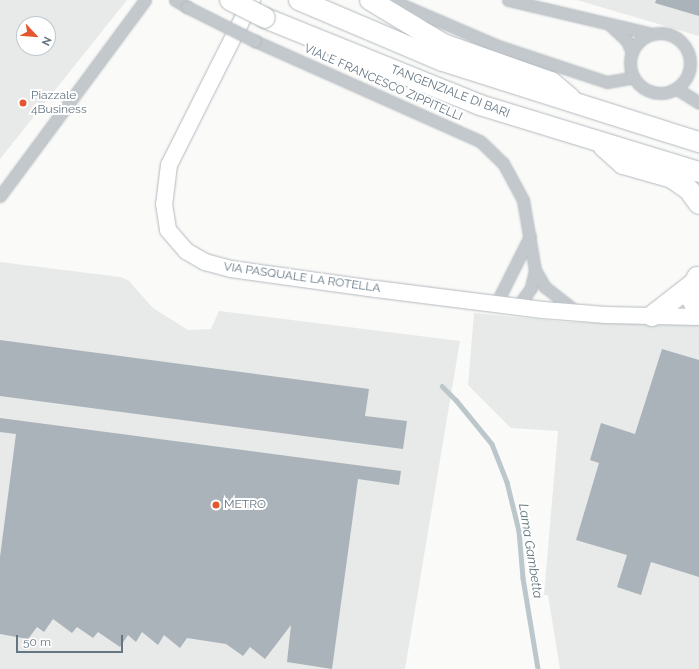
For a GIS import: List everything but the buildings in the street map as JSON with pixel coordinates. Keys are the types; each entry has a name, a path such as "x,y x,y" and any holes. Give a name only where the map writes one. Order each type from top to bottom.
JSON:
{"highway":[{"name":"TANGENZIALE DI BARI","path":"230,0 265,18 480,105 699,172"},
{"path":"299,0 443,61 580,106 699,142"},
{"path":"370,0 443,44 551,82 580,106"},
{"path":"597,141 623,164 672,178 688,190 699,204"},
{"path":"696,279 690,296 699,314"},
{"path":"652,316 696,279"}],"street":[{"path":"0,196 145,0"},
{"name":"VIALE FRANCESCO ZIPPITELLI","path":"175,0 255,41 480,141 503,163 523,200 536,270"},
{"name":"VIA PASQUALE LA ROTELLA","path":"252,0 169,166 164,204 168,230 186,251 205,262 231,269 496,304 577,312 699,317"},
{"path":"391,0 498,46 607,82 634,77"},
{"path":"508,0 611,26 653,34 671,35 686,47 691,65 686,78 677,89 658,94 648,91 634,77 630,65 632,53 644,38 653,34"},
{"path":"611,26 627,41 632,53"},
{"path":"677,89 699,103"},
{"path":"496,304 530,236"},
{"path":"518,306 531,288 536,270"},
{"path":"536,270 545,287 577,312"}],"shaded area":[{"name":"Piazzale 4Business","path":"0,0 127,0 0,159"},
{"path":"577,0 699,0 699,36"},
{"name":"METRO","path":"0,262 120,277 128,280 153,308 188,330 211,329 219,311 460,341 405,669 0,669"},
{"path":"474,313 567,322 699,325 699,669 560,669 548,595 544,595 558,431 511,428 468,385"}],"waterway":[{"name":"Lama Gambetta","path":"442,386 456,400 492,444 507,482 519,531 523,578 538,669"}],"place":[{"name":"Piazzale 4Business","path":"23,103"},
{"name":"METRO","path":"216,505"}]}
